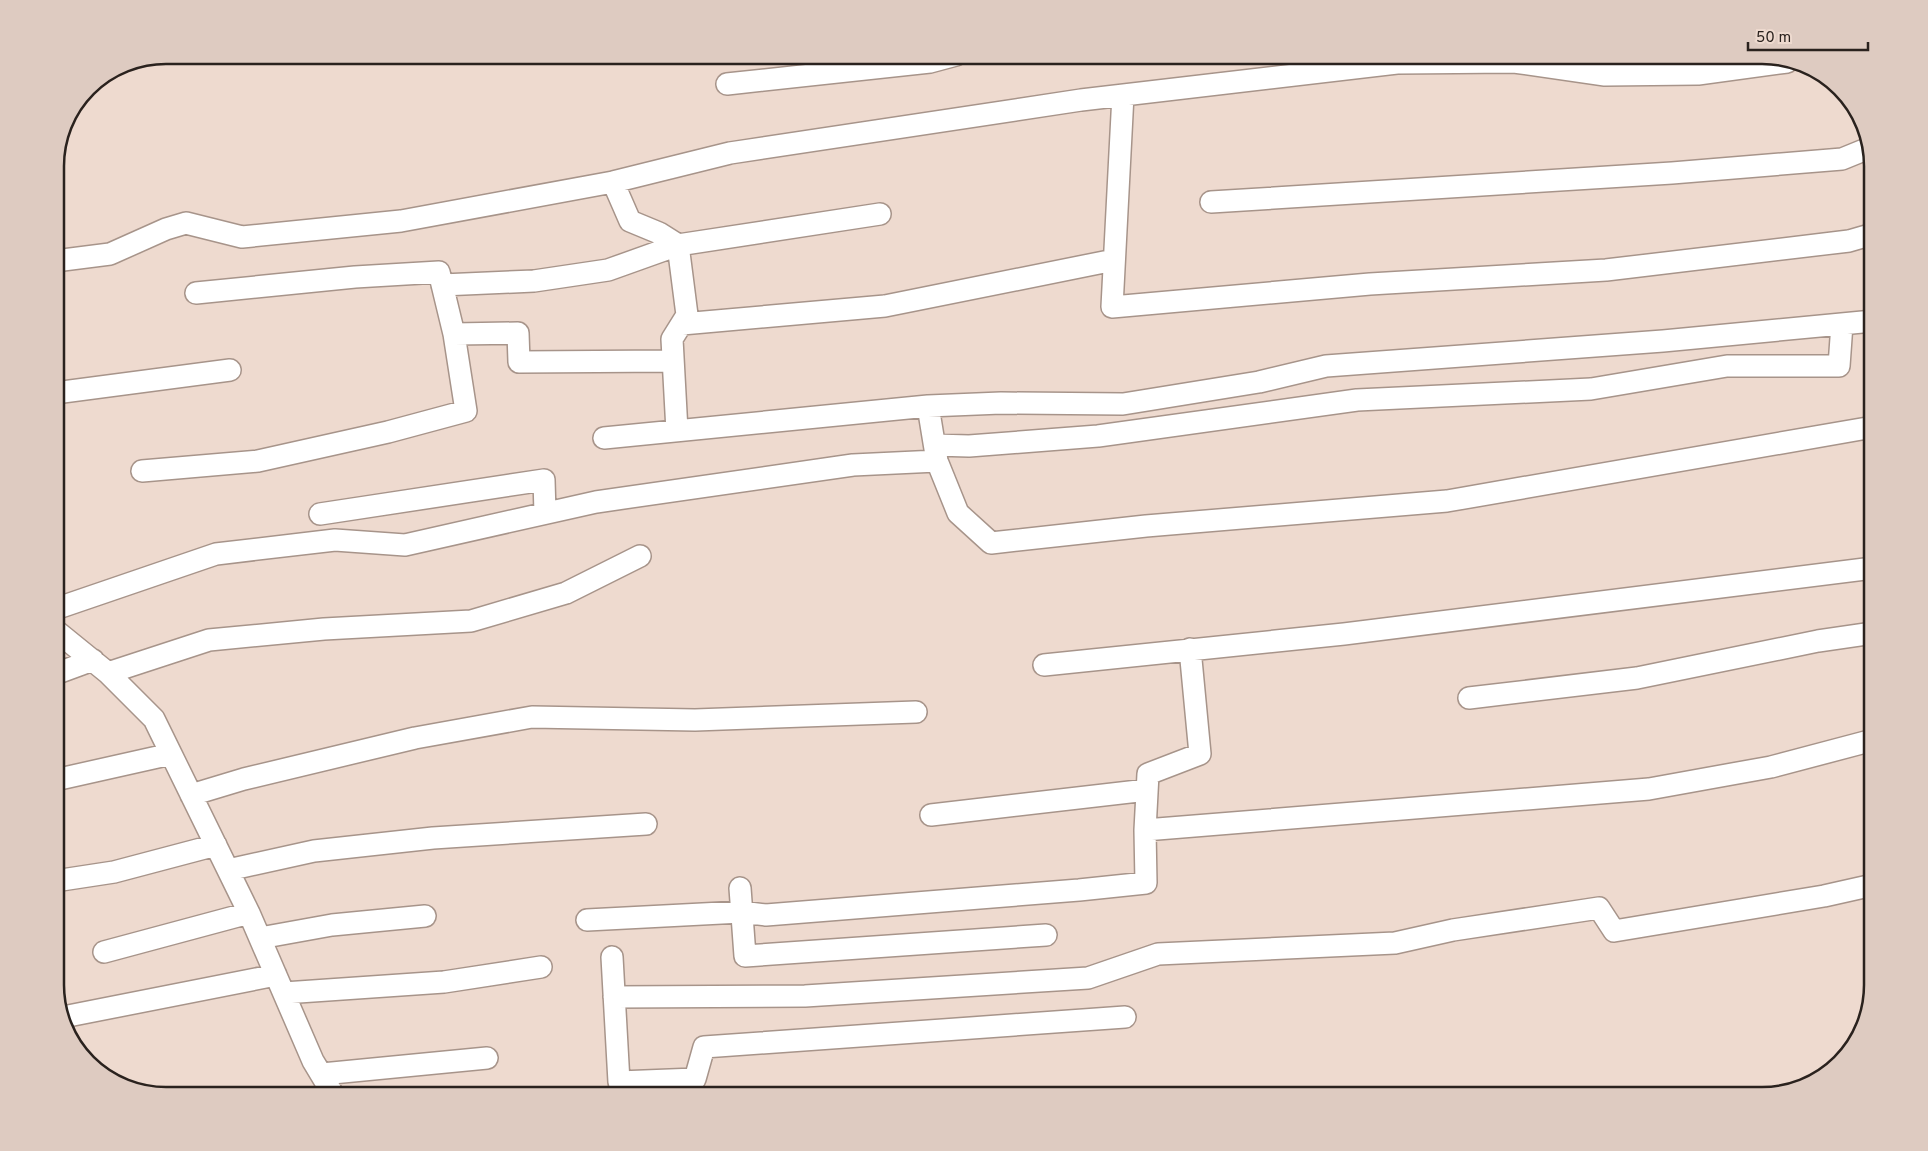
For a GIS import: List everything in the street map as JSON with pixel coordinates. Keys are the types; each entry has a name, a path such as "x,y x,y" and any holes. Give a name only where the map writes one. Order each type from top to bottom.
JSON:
{"street":[{"path":"727,84 912,64"},
{"path":"64,260 110,254 166,229 186,223 242,236 401,221 613,182 730,153 1123,95 1388,64"},
{"path":"1529,64 1614,75 1698,74 1768,64"},
{"path":"1123,95 1112,307 1370,284 1606,270 1849,241 1864,237"},
{"path":"1212,202 1672,173 1842,160 1863,151"},
{"path":"613,182 630,221 659,233 678,245"},
{"path":"442,286 534,281 608,270 678,245 880,214"},
{"path":"677,431 672,339 687,315 678,245"},
{"path":"682,324 885,306 1114,260"},
{"path":"142,471 258,461 388,432 466,412 454,334 439,272 355,277 196,293"},
{"path":"604,438 928,406 1001,403 1124,404 1258,382 1326,366 1663,340 1864,322"},
{"path":"64,606 216,554 335,540 405,545 596,502 853,466 969,446 1098,436 1357,400 1591,389 1726,366 1839,366 1842,324"},
{"path":"454,334 518,333 519,362 673,361"},
{"path":"64,392 230,370"},
{"path":"928,406 936,453 958,513 991,543 1146,526 1448,502 1864,429"},
{"path":"320,514 544,480 545,513"},
{"path":"64,672 100,666 209,640 324,628 470,621 566,592 640,556"},
{"path":"1044,664 1585,605 1864,569"},
{"path":"1469,698 1637,678 1818,641 1864,634"},
{"path":"64,637 100,666 154,719 249,913 313,1061 329,1087"},
{"path":"586,920 741,912 766,915 1060,892 1146,883 1145,830 1148,774 1200,754 1190,649"},
{"path":"191,795 244,779 415,738 532,717 695,720 916,712"},
{"path":"1145,830 1649,789 1771,767 1864,742"},
{"path":"64,778 171,754"},
{"path":"931,815 1147,790"},
{"path":"228,870 324,850 432,838 646,824"},
{"path":"64,880 114,872 216,845"},
{"path":"614,997 804,996 1088,978 1158,954 1395,943 1453,930 1599,908 1614,931 1824,896 1864,887"},
{"path":"740,888 745,956 1046,935"},
{"path":"104,952 249,913"},
{"path":"260,938 332,925 425,916"},
{"path":"612,957 619,1082 695,1079 704,1047 1125,1016"},
{"path":"69,1017 280,984 444,982 541,967"},
{"path":"322,1074 487,1058"}]}
